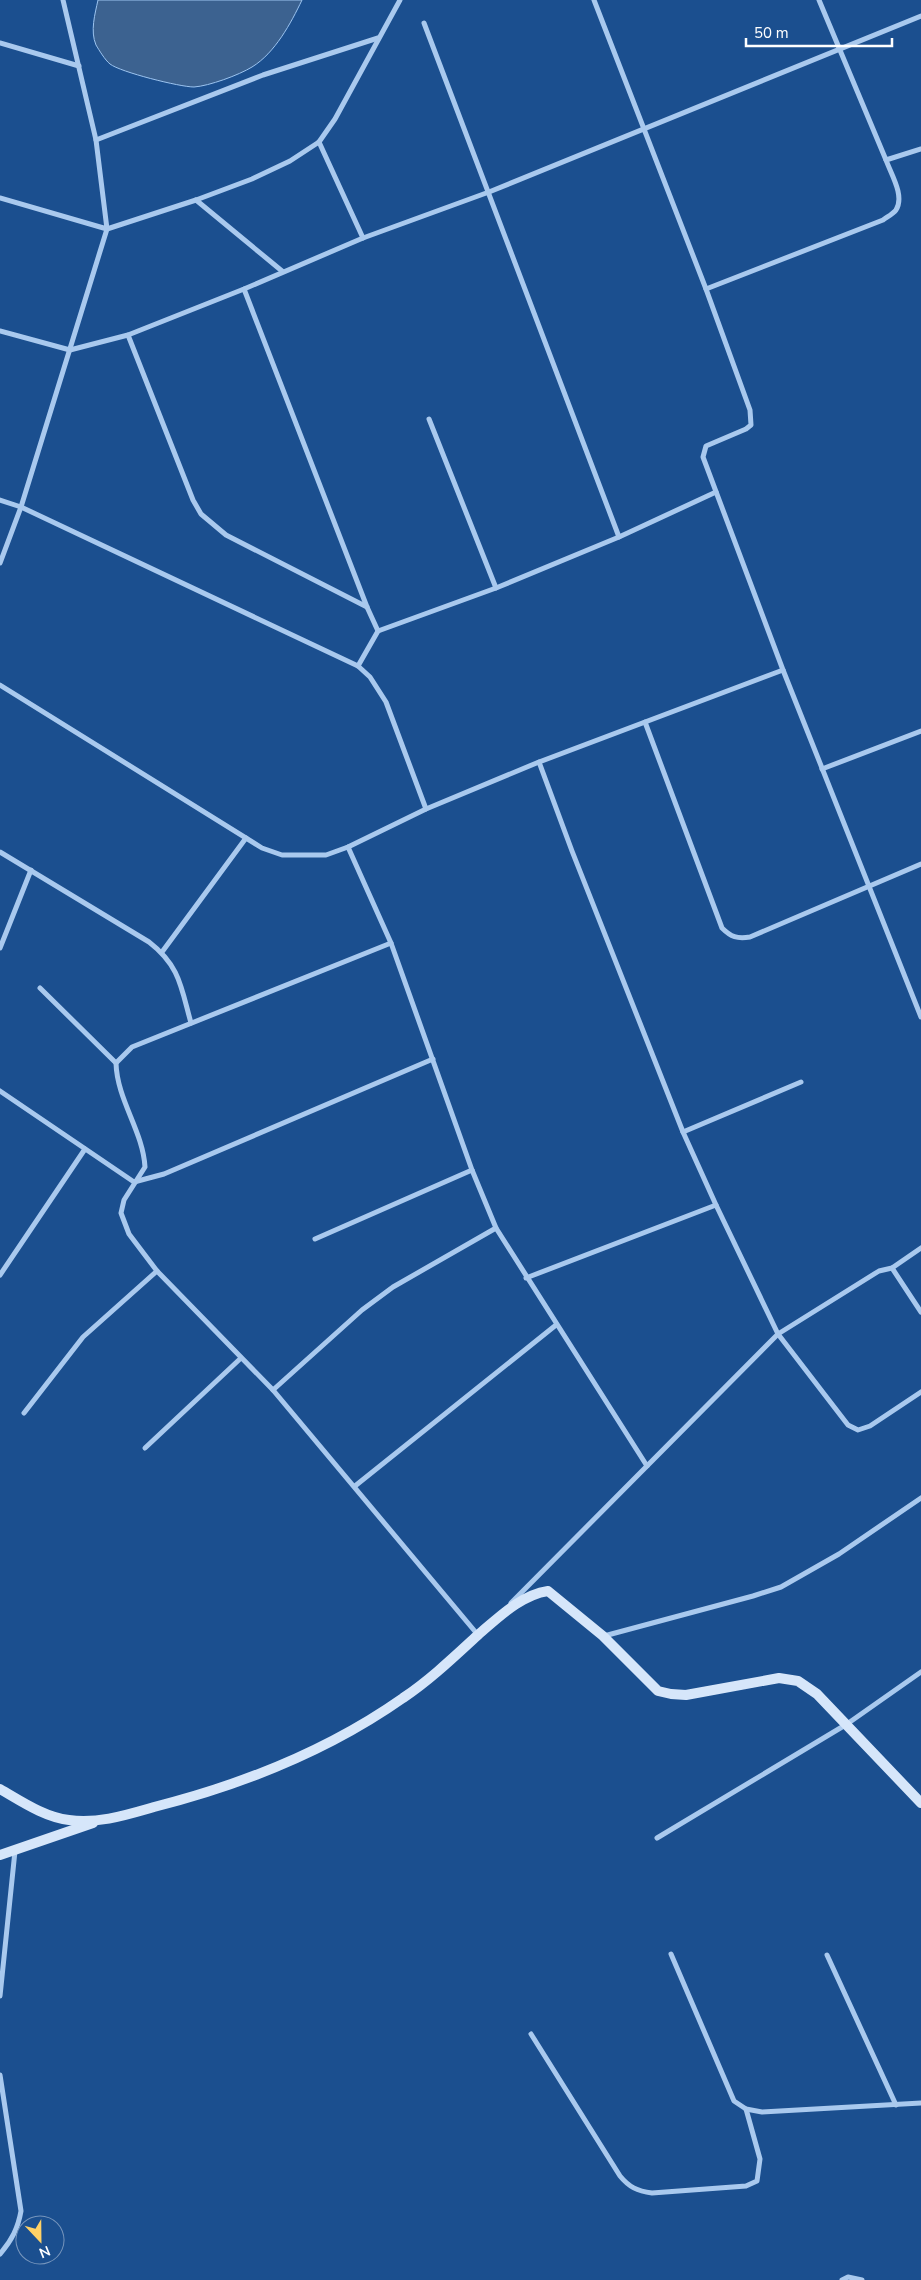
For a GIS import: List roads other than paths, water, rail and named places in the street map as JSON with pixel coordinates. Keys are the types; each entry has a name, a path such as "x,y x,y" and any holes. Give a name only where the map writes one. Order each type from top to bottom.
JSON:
{"street":[{"path":"0,563 21,507 106,229 96,140 63,0"},
{"path":"0,198 106,229 196,200 275,169 319,142 335,119 400,0"},
{"path":"594,0 706,289 750,410 751,425 746,429 706,446 703,457 783,670 921,1017"},
{"path":"706,289 883,220 895,212 898,202 898,190 819,0"},
{"path":"0,331 70,350 128,335 244,289 282,271 363,238 489,192 921,16"},
{"path":"424,23 619,537"},
{"path":"96,140 263,75 379,38"},
{"path":"0,43 79,66"},
{"path":"319,142 363,238"},
{"path":"886,160 921,148"},
{"path":"196,200 282,271"},
{"path":"244,289 367,608 378,630"},
{"path":"128,335 193,500 201,514 226,535 367,608"},
{"path":"430,419 496,588"},
{"path":"358,666 378,630 496,588 619,537 716,492"},
{"path":"0,500 21,507 358,666 370,677 386,702 426,809"},
{"path":"0,685 262,848 282,855 326,855 348,847 426,809 539,762 783,670"},
{"path":"645,722 722,928 731,937 740,939 750,938 921,864"},
{"path":"822,769 921,731"},
{"path":"539,762 683,1132 778,1334 848,1425 858,1430 870,1426 921,1392"},
{"path":"162,952 246,838"},
{"path":"348,847 391,944 472,1170 496,1228 647,1466"},
{"path":"0,852 149,942 162,952 171,962 178,976 191,1023"},
{"path":"0,948 31,870"},
{"path":"391,944 132,1047 116,1063 116,1078 144,1156 145,1168 134,1182 124,1200 121,1213 129,1234 157,1271 273,1390 478,1635"},
{"path":"40,988 116,1063"},
{"path":"915,1001 921,998"},
{"path":"0,1091 134,1182 164,1174 433,1059"},
{"path":"683,1132 801,1082"},
{"path":"0,1275 85,1149"},
{"path":"314,1239 472,1170"},
{"path":"526,1278 716,1205"},
{"path":"273,1390 362,1310 393,1287 496,1228"},
{"path":"0,1854 99,1821 195,1797 244,1780 310,1751 404,1698 497,1618 778,1334 879,1271 892,1268 921,1248"},
{"path":"892,1268 921,1312"},
{"path":"24,1412 83,1337 157,1271"},
{"path":"355,1486 556,1325"},
{"path":"145,1448 241,1358"},
{"path":"603,1636 781,1587 839,1554 921,1498"},
{"path":"497,1618 519,1602 548,1591 603,1636 658,1691 671,1694 686,1695 779,1678 798,1681 817,1694 919,1797"},
{"path":"657,1838 847,1724 921,1672"},
{"path":"0,1789 42,1812 68,1820 99,1821"},
{"path":"0,1996 15,1850"},
{"path":"671,1954 734,2101 746,2110 779,2112 921,2103"},
{"path":"827,1955 896,2105"},
{"path":"532,2034 620,2176 628,2185 638,2191 652,2193 746,2186 757,2181 760,2159 746,2110"},
{"path":"0,2075 21,2211 19,2224 14,2236 0,2254"},
{"path":"842,2280 848,2277 862,2280"}],"water":[{"path":"98,0 302,0 282,37 260,61 232,77 208,85 194,87 176,85 150,78 125,71 110,64 100,52 94,40 94,22"}]}
